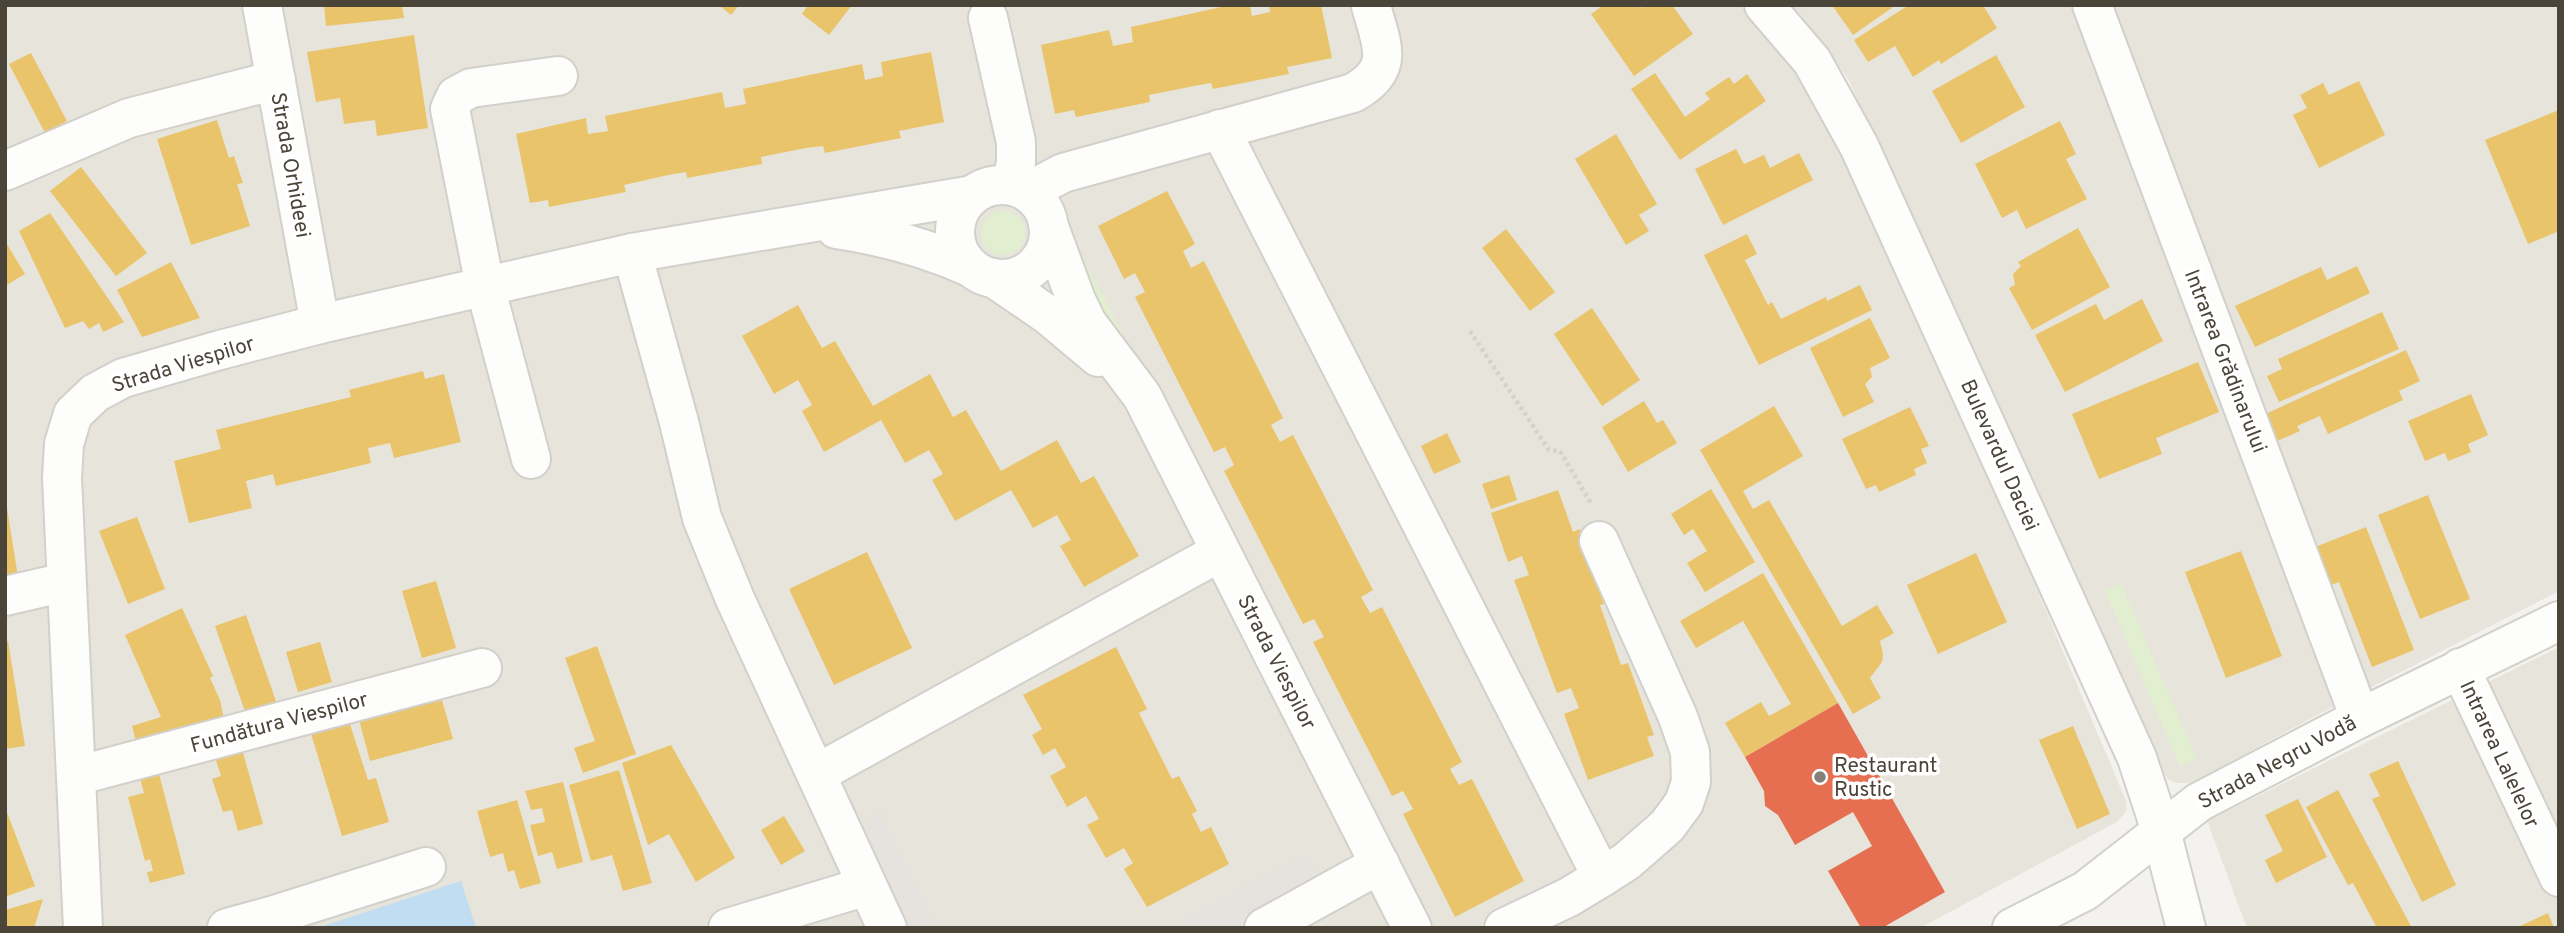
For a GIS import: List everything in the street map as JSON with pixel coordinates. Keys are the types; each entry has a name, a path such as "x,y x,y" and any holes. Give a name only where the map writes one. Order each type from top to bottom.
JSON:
{"street":[{"name":"Strada Orhideei","path":"262,5 320,324"},
{"name":"Bulevardul Daciei","path":"1764,5 1812,61 1859,146 2137,758 2161,831 2186,928"},
{"name":"Intrarea Grădinarului","path":"2092,5 2360,718"},
{"path":"1031,202 1046,182 1063,173 1353,93 1377,76 1382,61 1382,45 1371,6"},
{"path":"988,18 1016,142 1016,163 1031,202 1046,248 1032,268 1018,276 983,273 961,255 956,231 961,208 973,195 987,187 1031,202"},
{"path":"531,459 485,286 450,109 456,96 471,88 558,76"},
{"path":"5,171 129,118 276,80"},
{"path":"1220,130 1602,877"},
{"name":"Strada Viespilor","path":"83,928 62,478 64,444 73,414 94,393 123,379 219,350 485,286 632,253 973,195"},
{"name":"Strada Viespilor","path":"1031,202 1087,323 1142,396 1412,928"},
{"name":"Strada Viespilor","path":"806,225 897,240 940,254 983,273 1048,315 1142,396"},
{"path":"632,253 679,422 702,519 735,599 818,773 887,928"},
{"path":"1504,928 1569,897 1627,861 1667,826 1684,803 1691,782 1690,752 1678,717 1599,541"},
{"path":"818,773 1220,552"},
{"path":"5,596 65,582"},
{"name":"Strada Negru Vodă","path":"2012,928 2085,891 2199,802 2360,718 2559,621"},
{"name":"Fundătura Viespilor","path":"76,776 482,668"},
{"name":"Intrarea Lalelelor","path":"2460,668 2559,877"},
{"path":"1264,928 1380,864"},
{"path":"227,928 273,922 426,867"},
{"path":"728,928 867,886"}],"shaded area":[{"path":"5,5 1741,5 1780,49 1845,160 1961,409 2126,801 2127,810 2117,822 1920,928 5,928"},
{"path":"1788,5 2559,5 2559,591 2201,778 2189,783 2176,783 2168,779 2160,767 1848,79 1824,45"},
{"path":"2559,647 2559,928 2247,928 2207,821"},
{"path":"879,808 937,928 901,928 859,838"},
{"path":"1300,854 1325,875 1233,928 1171,928"}],"green space":[{"path":"1003,211 1018,218 1025,233 1018,248 1003,255 988,248 981,233 988,218"},
{"path":"1072,236 1150,385 1103,324"},
{"path":"2121,584 2197,759 2180,767 2105,591"}],"water":[{"path":"461,881 476,928 317,928"}],"building: Homes":[{"path":"324,5 402,5 404,18 326,26"},
{"path":"719,5 739,5 731,15"},
{"path":"808,5 852,5 829,35 802,14"},
{"path":"1230,5 1250,5 1252,16 1270,12 1269,5 1321,5 1332,58 1287,67 1289,74 1213,89 1211,83 1149,95 1150,102 1076,117 1074,110 1055,114 1041,45 1109,30 1113,46 1133,42 1131,27"},
{"path":"1604,5 1640,5 1642,8 1646,5 1672,5 1693,34 1634,76 1591,14"},
{"path":"1832,5 1896,5 1853,35"},
{"path":"1909,5 1983,5 1997,28 1941,64 1939,60 1913,77 1895,46 1868,62 1854,40"},
{"path":"414,35 428,128 377,136 375,120 344,124 340,98 316,102 307,52"},
{"path":"931,52 944,122 899,131 901,138 825,153 823,146 806,148 761,157 762,164 687,178 686,172 668,175 624,185 626,192 549,207 548,200 530,203 516,134 586,118 588,134 608,131 605,116 722,92 725,108 746,104 743,89 862,64 865,80 883,76 881,62"},
{"path":"31,53 67,121 45,133 9,64"},
{"path":"1996,55 2025,107 1961,143 1932,91"},
{"path":"1655,73 1685,117 1710,99 1705,93 1729,77 1734,84 1747,74 1766,101 1680,160 1631,89"},
{"path":"2359,81 2385,135 2319,168 2293,115 2307,108 2300,95 2323,83 2329,95"},
{"path":"2559,110 2559,231 2528,244 2485,140"},
{"path":"217,120 229,158 234,156 243,183 237,184 250,226 191,245 157,139"},
{"path":"2060,121 2076,154 2066,159 2087,199 2026,229 2017,210 2002,218 1975,164"},
{"path":"1616,134 1657,204 1639,215 1649,231 1626,245 1575,159"},
{"path":"1736,149 1744,164 1764,155 1770,168 1799,153 1813,180 1723,225 1695,169"},
{"path":"81,167 147,253 116,276 50,191"},
{"path":"1167,191 1195,244 1183,251 1191,268 1204,261 1283,418 1271,425 1280,442 1293,435 1373,590 1361,597 1370,613 1382,607 1462,762 1450,769 1459,785 1472,779 1524,881 1455,917 1403,814 1413,809 1403,791 1392,796 1313,642 1324,637 1314,619 1303,624 1224,471 1234,465 1225,447 1214,452 1135,297 1145,292 1135,273 1124,279 1098,226"},
{"path":"50,213 124,322 103,332 99,323 89,329 83,321 65,328 19,231"},
{"path":"2078,228 2110,287 2032,330 2009,288 2015,285 2013,274 2021,266 2018,262"},
{"path":"1506,229 1555,292 1530,311 1482,248"},
{"path":"1747,234 1757,254 1745,260 1768,305 1772,302 1781,319 1826,297 1827,301 1860,285 1872,310 1759,365 1704,255"},
{"path":"5,241 25,274 5,286"},
{"path":"171,262 200,318 142,337 117,290"},
{"path":"2357,266 2370,293 2255,347 2235,306 2321,267 2327,280"},
{"path":"2142,299 2163,341 2065,392 2035,335 2096,304 2104,320"},
{"path":"798,305 822,348 835,341 873,406 930,374 953,417 966,410 1001,471 1057,440 1081,483 1094,476 1139,556 1084,587 1060,546 1071,540 1057,515 1033,528 1011,490 955,521 932,480 943,474 929,450 905,463 881,420 824,452 802,411 812,405 798,380 774,394 742,336"},
{"path":"1592,308 1640,380 1602,406 1554,334"},
{"path":"2382,312 2399,349 2279,402 2267,376 2282,369 2278,359"},
{"path":"1870,318 1890,358 1870,368 1872,377 1865,384 1874,402 1843,417 1810,348"},
{"path":"2406,350 2420,381 2399,391 2403,400 2328,434 2320,416 2297,426 2300,431 2273,443 2261,416"},
{"path":"2198,362 2219,412 2156,438 2162,454 2099,479 2072,414"},
{"path":"423,371 425,379 444,374 461,442 394,458 390,443 368,448 371,463 276,486 273,474 246,481 252,508 189,523 174,461 221,449 216,430 351,397 349,390"},
{"path":"2471,394 2488,435 2468,444 2471,452 2448,461 2445,453 2425,461 2408,421"},
{"path":"1644,401 1657,423 1663,420 1677,443 1628,472 1602,427"},
{"path":"1774,406 1803,456 1743,491 1753,509 1769,500 1842,626 1877,605 1894,633 1880,641 1882,662 1870,678 1881,698 1853,714 1700,450"},
{"path":"1910,407 1929,446 1921,449 1927,463 1914,469 1916,475 1879,492 1876,485 1866,489 1842,439"},
{"path":"1447,433 1461,462 1434,474 1421,446"},
{"path":"1509,475 1517,500 1491,509 1482,484"},
{"path":"1711,489 1755,562 1705,592 1687,563 1707,551 1693,529 1684,535 1671,514"},
{"path":"1558,490 1573,532 1580,529 1607,603 1600,605 1621,665 1628,663 1654,735 1647,737 1654,756 1588,780 1564,714 1579,708 1571,688 1557,693 1514,580 1529,575 1522,556 1508,562 1491,513"},
{"path":"5,495 18,577 5,579"},
{"path":"2428,495 2470,599 2420,619 2378,515"},
{"path":"137,517 165,589 128,604 99,531"},
{"path":"2366,527 2414,650 2372,667 2339,582 2320,589 2305,551"},
{"path":"2241,551 2282,656 2226,678 2185,572"},
{"path":"867,552 912,648 834,685 789,589"},
{"path":"1976,553 2007,622 1938,654 1907,585"},
{"path":"1763,573 1838,703 1745,757 1725,723 1761,702 1769,716 1791,704 1743,621 1696,648 1680,621"},
{"path":"436,581 456,648 422,658 402,591"},
{"path":"182,608 213,676 210,678 220,700 224,719 139,752 132,726 161,717 125,635"},
{"path":"246,615 278,707 247,717 215,626"},
{"path":"5,641 8,641 25,746 5,749"},
{"path":"320,642 332,682 298,692 286,652"},
{"path":"597,646 636,754 583,773 574,748 595,741 565,658"},
{"path":"1116,647 1147,709 1139,713 1172,779 1179,776 1197,811 1192,814 1201,832 1211,827 1229,864 1147,907 1124,869 1133,863 1124,848 1106,858 1087,825 1099,819 1086,796 1067,807 1050,776 1066,767 1055,748 1043,755 1032,735 1042,729 1023,695"},
{"path":"440,693 453,739 370,761 358,716"},
{"path":"347,715 368,780 376,778 389,822 342,836 309,727"},
{"path":"2073,726 2110,814 2077,829 2039,740"},
{"path":"671,745 735,858 696,882 669,834 648,845 622,763"},
{"path":"242,749 263,824 238,831 232,810 223,812 212,779 221,776 215,757"},
{"path":"2398,761 2456,885 2422,902 2372,799 2380,796 2369,774"},
{"path":"158,770 185,874 150,883 147,872 153,871 150,859 145,861 128,797 144,793 139,775"},
{"path":"619,770 652,883 623,891 612,855 591,861 569,785"},
{"path":"563,782 583,862 557,869 552,852 538,856 530,825 545,822 542,808 531,810 525,791"},
{"path":"2338,790 2412,928 2377,928 2353,883 2348,885 2306,807"},
{"path":"2298,799 2327,857 2276,883 2265,860 2283,851 2265,815"},
{"path":"517,800 541,883 520,889 514,870 508,872 503,853 490,857 477,811"},
{"path":"5,807 35,886 5,897"},
{"path":"784,816 805,851 781,865 761,830"},
{"path":"43,899 34,928 5,928 5,910"},
{"path":"2548,913 2554,928 2516,928"}],"building: Shops":[{"path":"1838,703 1945,892 1882,928 1861,928 1828,871 1872,846 1853,812 1795,845 1778,815 1765,806 1764,791 1745,757"}],"place":[{"name":"Restaurant Rustic","path":"1820,777"}]}
